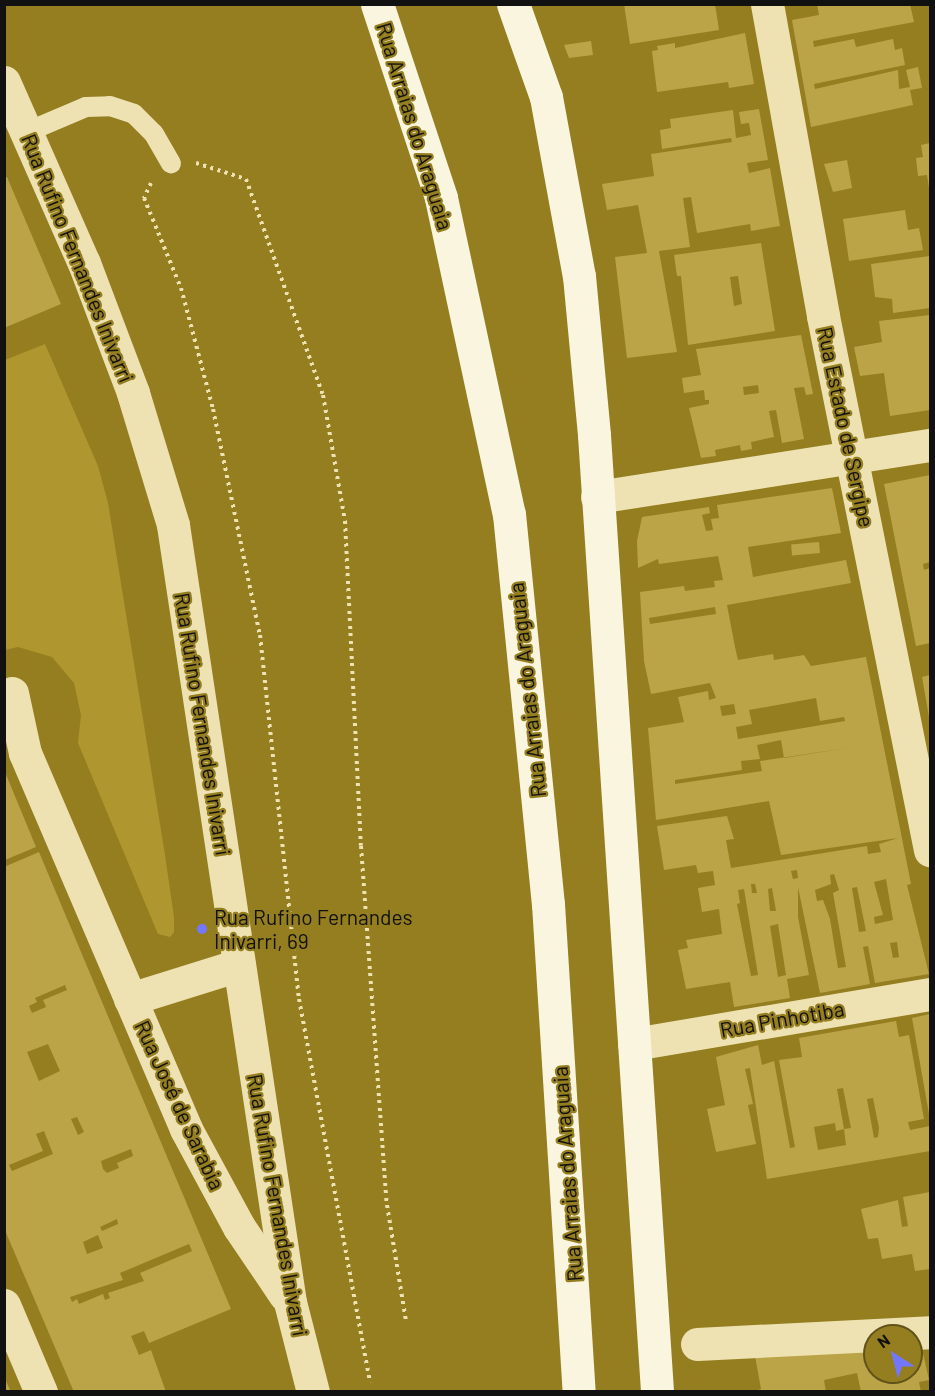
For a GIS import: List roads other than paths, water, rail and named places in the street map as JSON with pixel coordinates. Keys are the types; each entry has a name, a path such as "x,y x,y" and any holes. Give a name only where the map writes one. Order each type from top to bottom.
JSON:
{"main road":[{"name":"Rua Arraias do Araguaia","path":"377,4 441,198 509,514 548,904 579,1392"},
{"path":"513,4 546,97 579,276 597,497 657,1392"}],"street":[{"name":"Rua Estado de Sergipe","path":"767,4 853,459 920,743 930,849"},
{"name":"Rua Rufino Fernandes Inivarri","path":"4,82 84,263 133,393 173,525 290,1302 313,1392"},
{"path":"597,497 853,459 930,445"},
{"name":"Rua José de Sarabia","path":"12,693 25,753 186,1129 239,1227 290,1302"},
{"name":"Rua José de Sarabia","path":"130,999 239,965"},
{"name":"Rua Pinhotiba","path":"634,1044 930,994"},
{"path":"4,1305 41,1392"},
{"path":"698,1344 930,1332"}],"lane":[{"path":"27,132 86,107 110,106 134,114 154,134 171,164"}],"place":[{"name":"Rua Rufino Fernandes Inivarri, 69","path":"202,929"}]}
